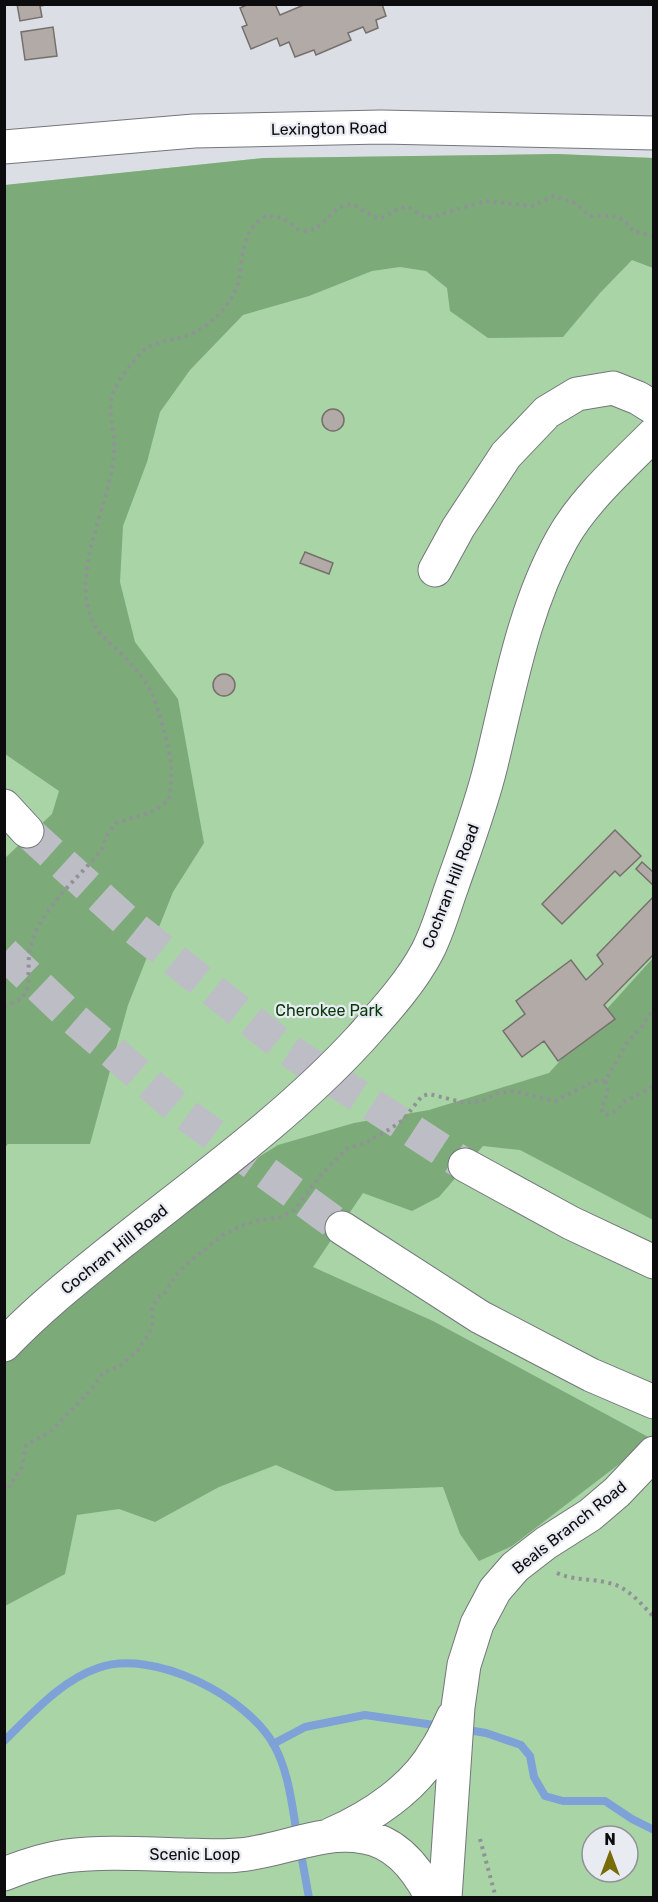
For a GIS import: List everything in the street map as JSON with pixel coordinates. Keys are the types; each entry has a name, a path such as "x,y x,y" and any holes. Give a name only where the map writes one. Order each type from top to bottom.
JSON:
{"main road":[{"name":"Lexington Road","path":"4,147 229,130 381,127 654,133"},
{"path":"435,570 458,528 506,455 547,412 577,394 613,388 638,398 654,408"},
{"name":"Cochran Hill Road","path":"4,1346 22,1326 70,1284 289,1109 334,1066 407,983 427,952 434,936 476,819 491,767 517,653 542,580 563,536 601,487 654,434"},
{"path":"4,806 27,831"},
{"path":"465,1165 571,1223 654,1262"},
{"path":"342,1227 480,1317 591,1375 654,1402"},
{"name":"Beals Branch Road","path":"445,1898 458,1707 464,1665 477,1624 495,1590 515,1567 596,1510 654,1454"},
{"name":"Beals Branch Road","path":"332,1834 369,1815 415,1778 436,1752 458,1707"},
{"name":"Scenic Loop","path":"4,1874 27,1865 66,1856 238,1855 332,1834 365,1837 387,1845 411,1864 423,1879 432,1898"}],"path":[{"path":"4,1007 22,999 28,987 29,952 43,918 63,891 102,849 108,833 116,823 154,811 169,800 171,762 153,697 143,679 118,648 106,639 94,625 86,592 86,573 105,503 114,451 111,402 113,393 142,351 153,344 189,335 214,319 235,292 244,245 255,225 266,216 279,217 298,230 305,231 318,226 336,210 346,205 358,207 367,214 379,218 408,207 428,218 486,201 532,206 554,196 577,204 590,216 611,215 624,220 633,231 654,236"},
{"path":"605,1081 608,1084 608,1094 601,1108 607,1115 612,1114 625,1101 654,1086"},
{"path":"529,1556 566,1577 608,1582 622,1587 654,1617"}],"green space":[{"name":"Cherokee Park","path":"557,154 653,158 653,1897 5,1898 5,185 264,158"},
{"path":"557,154 653,158 653,268 632,260 600,293 563,337 488,338 450,311 447,288 426,271 400,267 372,271 309,296 243,315 190,370 160,412 147,462 123,526 120,582 135,642 178,699 204,843 173,892 128,1005 90,1144 8,1144 5,1147 5,858 52,814 59,791 5,754 5,185 264,158"},
{"path":"653,958 653,1220 520,1150 483,1146 439,1197 412,1211 363,1193 313,1267 433,1321 652,1439 512,1546 479,1561 460,1534 443,1487 335,1491 276,1465 219,1487 155,1522 119,1509 77,1515 65,1574 5,1606 4,1363 8,1359 183,1204 278,1145 354,1123 429,1110 549,1073"}],"building":[{"path":"17,4 52,4 40,6 42,17 20,21"},
{"path":"249,4 275,4 280,15 306,4 382,4 386,16 376,20 378,28 366,33 363,27 348,33 351,40 316,55 314,50 295,57 289,42 280,46 277,38 251,49 242,27 247,25 240,8"},
{"path":"53,27 57,56 25,60 21,32"},
{"path":"333,409 341,412 344,420 341,428 333,431 325,428 322,420 325,412"},
{"path":"305,552 333,563 329,574 300,563"},
{"path":"224,674 232,677 235,685 232,693 224,696 216,693 213,685 216,677"},
{"path":"615,830 641,856 620,876 615,871 562,924 542,904"},
{"path":"642,862 654,873 654,886 636,869"},
{"path":"654,896 654,954 604,1005 615,1019 558,1061 544,1041 522,1057 503,1031 525,1014 516,1001 571,960 586,980 603,964 597,955"}],"waterway":[{"path":"4,1741 47,1699 71,1681 98,1668 120,1664 145,1665 171,1671 222,1694 244,1710 262,1728 275,1747 284,1768 297,1835"},
{"path":"273,1744 305,1727 365,1715 441,1726"},
{"path":"462,1729 486,1733 521,1745 530,1756 534,1777 545,1796 563,1801 605,1801 654,1830"},
{"path":"300,1848 309,1898"}],"tunnel":[{"path":"27,831 132,926 288,1050 465,1165"},
{"path":"4,953 65,1011 181,1111 342,1228"}]}
